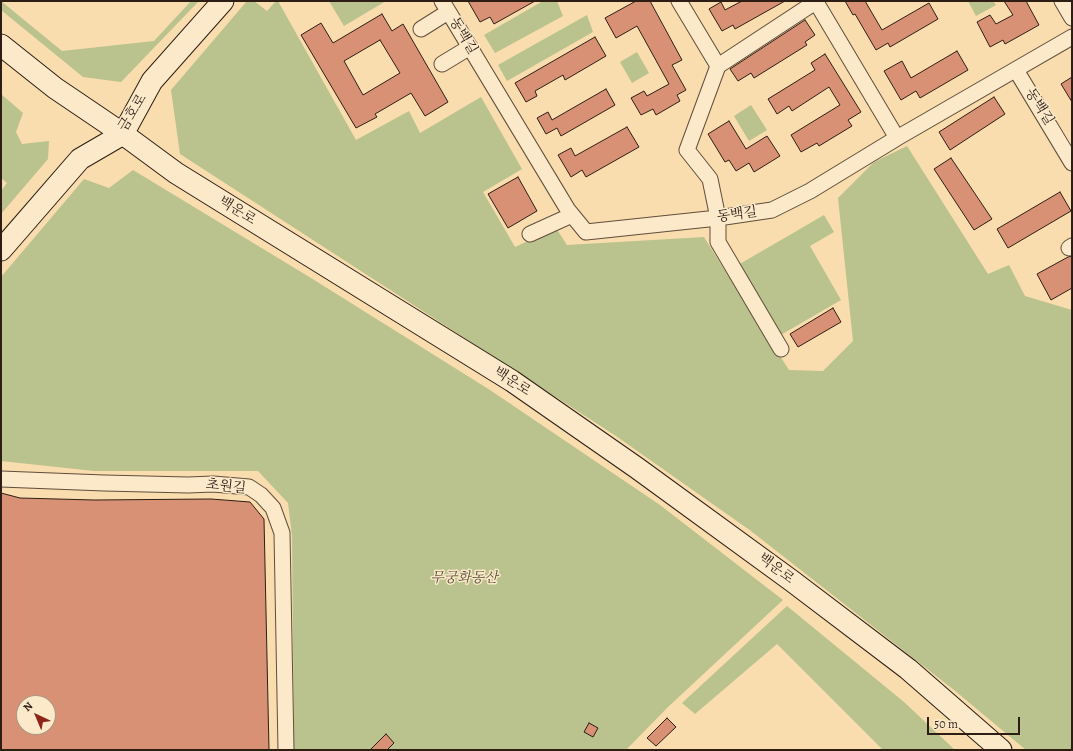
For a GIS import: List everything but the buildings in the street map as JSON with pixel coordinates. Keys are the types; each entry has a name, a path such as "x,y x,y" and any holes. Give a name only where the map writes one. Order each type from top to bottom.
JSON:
{"main road":[{"name":"금호로","path":"1,250 80,160 123,134 152,80 223,1"},
{"name":"백운로","path":"1,45 55,88 123,134 176,173 512,381 625,459 713,522 908,669 1001,750"}],"street":[{"path":"679,1 718,66"},
{"path":"781,349 718,242 718,218 710,179 687,150 718,66 817,1 897,138"},
{"path":"1062,1 1072,18"},
{"path":"421,29 445,7"},
{"name":"동백길","path":"445,7 568,210 586,232 718,218 772,210 810,191 897,138 1016,70 1072,163"},
{"path":"1016,70 1072,37"},
{"path":"442,64 470,47"},
{"path":"530,234 572,215"},
{"name":"초원길","path":"1,479 104,484 213,484 248,487 261,495 273,508 282,533 286,750"}],"green space":[{"path":"1,1 62,51 154,41 191,1 199,1 121,82 83,77 1,10"},
{"path":"247,1 254,1 267,11 276,1 278,1 356,140 409,111 420,133 481,97 522,169 483,192 515,247 556,228 567,245 704,237 789,370 823,371 853,341 838,198 874,162 907,146 988,274 1009,265 1025,296 1072,310 1072,750 1026,750 954,690 751,531 616,436 180,154 171,90"},
{"path":"329,1 386,1 344,26"},
{"path":"543,1 557,1 563,16 495,53 484,35"},
{"path":"968,1 993,1 996,5 976,16"},
{"path":"587,15 593,32 507,81 498,65"},
{"path":"637,52 649,73 632,83 620,62"},
{"path":"1,94 23,113 16,132 22,144 49,141 48,159 1,214 1,191 7,183 1,178"},
{"path":"751,105 767,130 749,141 734,116"},
{"name":"무궁화동산","path":"133,170 311,278 490,390 660,505 783,600 668,707 626,750 294,750 292,536 288,503 258,471 94,471 1,461 1,277 84,179 109,188"},
{"path":"824,215 834,232 810,246 841,300 779,336 738,265"},
{"path":"787,606 904,702 955,750 883,750 777,644 695,714 682,703"}]}
